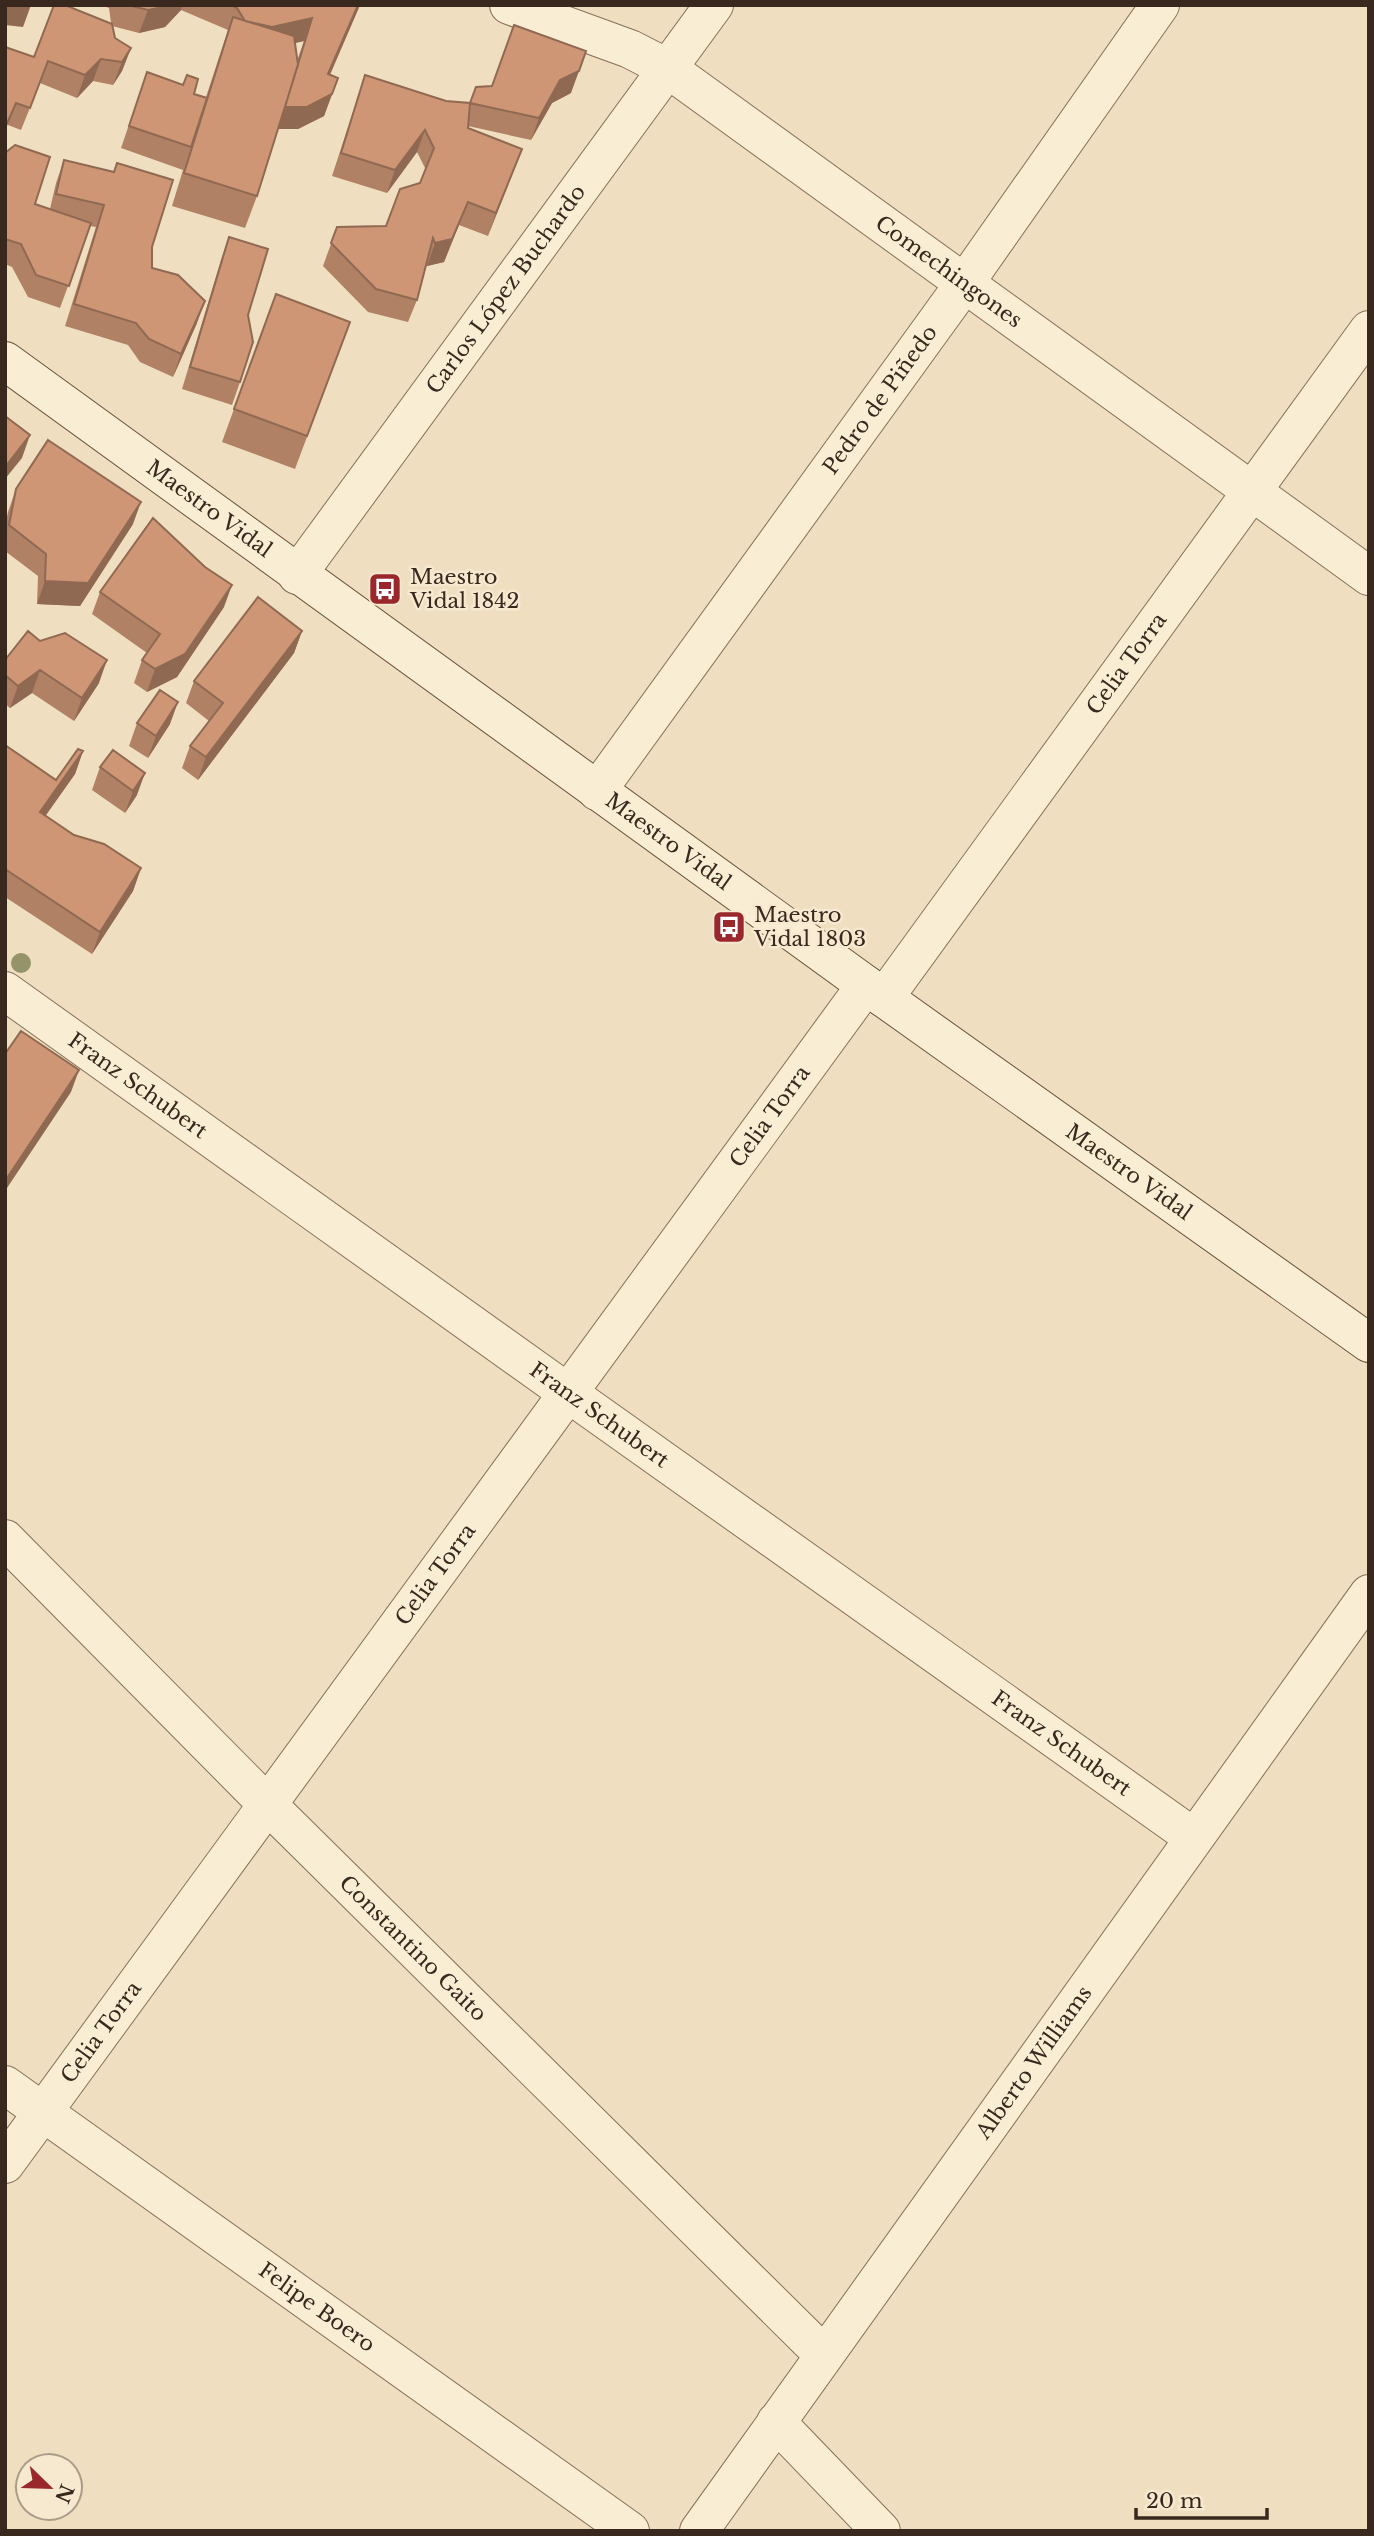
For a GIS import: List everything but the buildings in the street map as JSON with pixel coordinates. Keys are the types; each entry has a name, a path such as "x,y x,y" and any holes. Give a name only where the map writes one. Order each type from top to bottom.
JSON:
{"street":[{"name":"Comechingones","path":"509,5 630,49 667,68 1369,576"},
{"name":"Carlos López Buchardo","path":"297,575 714,5"},
{"name":"Pedro de Piñedo","path":"597,791 964,284 1160,5"},
{"name":"Celia Torra","path":"5,2164 568,1393 875,992 1252,491 1369,330"},
{"name":"Maestro Vidal","path":"5,361 875,992 1369,1343"},
{"name":"Franz Schubert","path":"5,991 1194,1836"},
{"name":"Constantino Gaito","path":"5,1539 268,1805 824,2355"},
{"name":"Alberto Williams","path":"699,2531 1369,1594"},
{"name":"Felipe Boero","path":"5,2085 630,2531"},
{"path":"776,2422 881,2531"}],"place":[{"name":"Maestro Vidal 1842","path":"385,589"},
{"name":"Maestro Vidal 1803","path":"729,927"}]}
